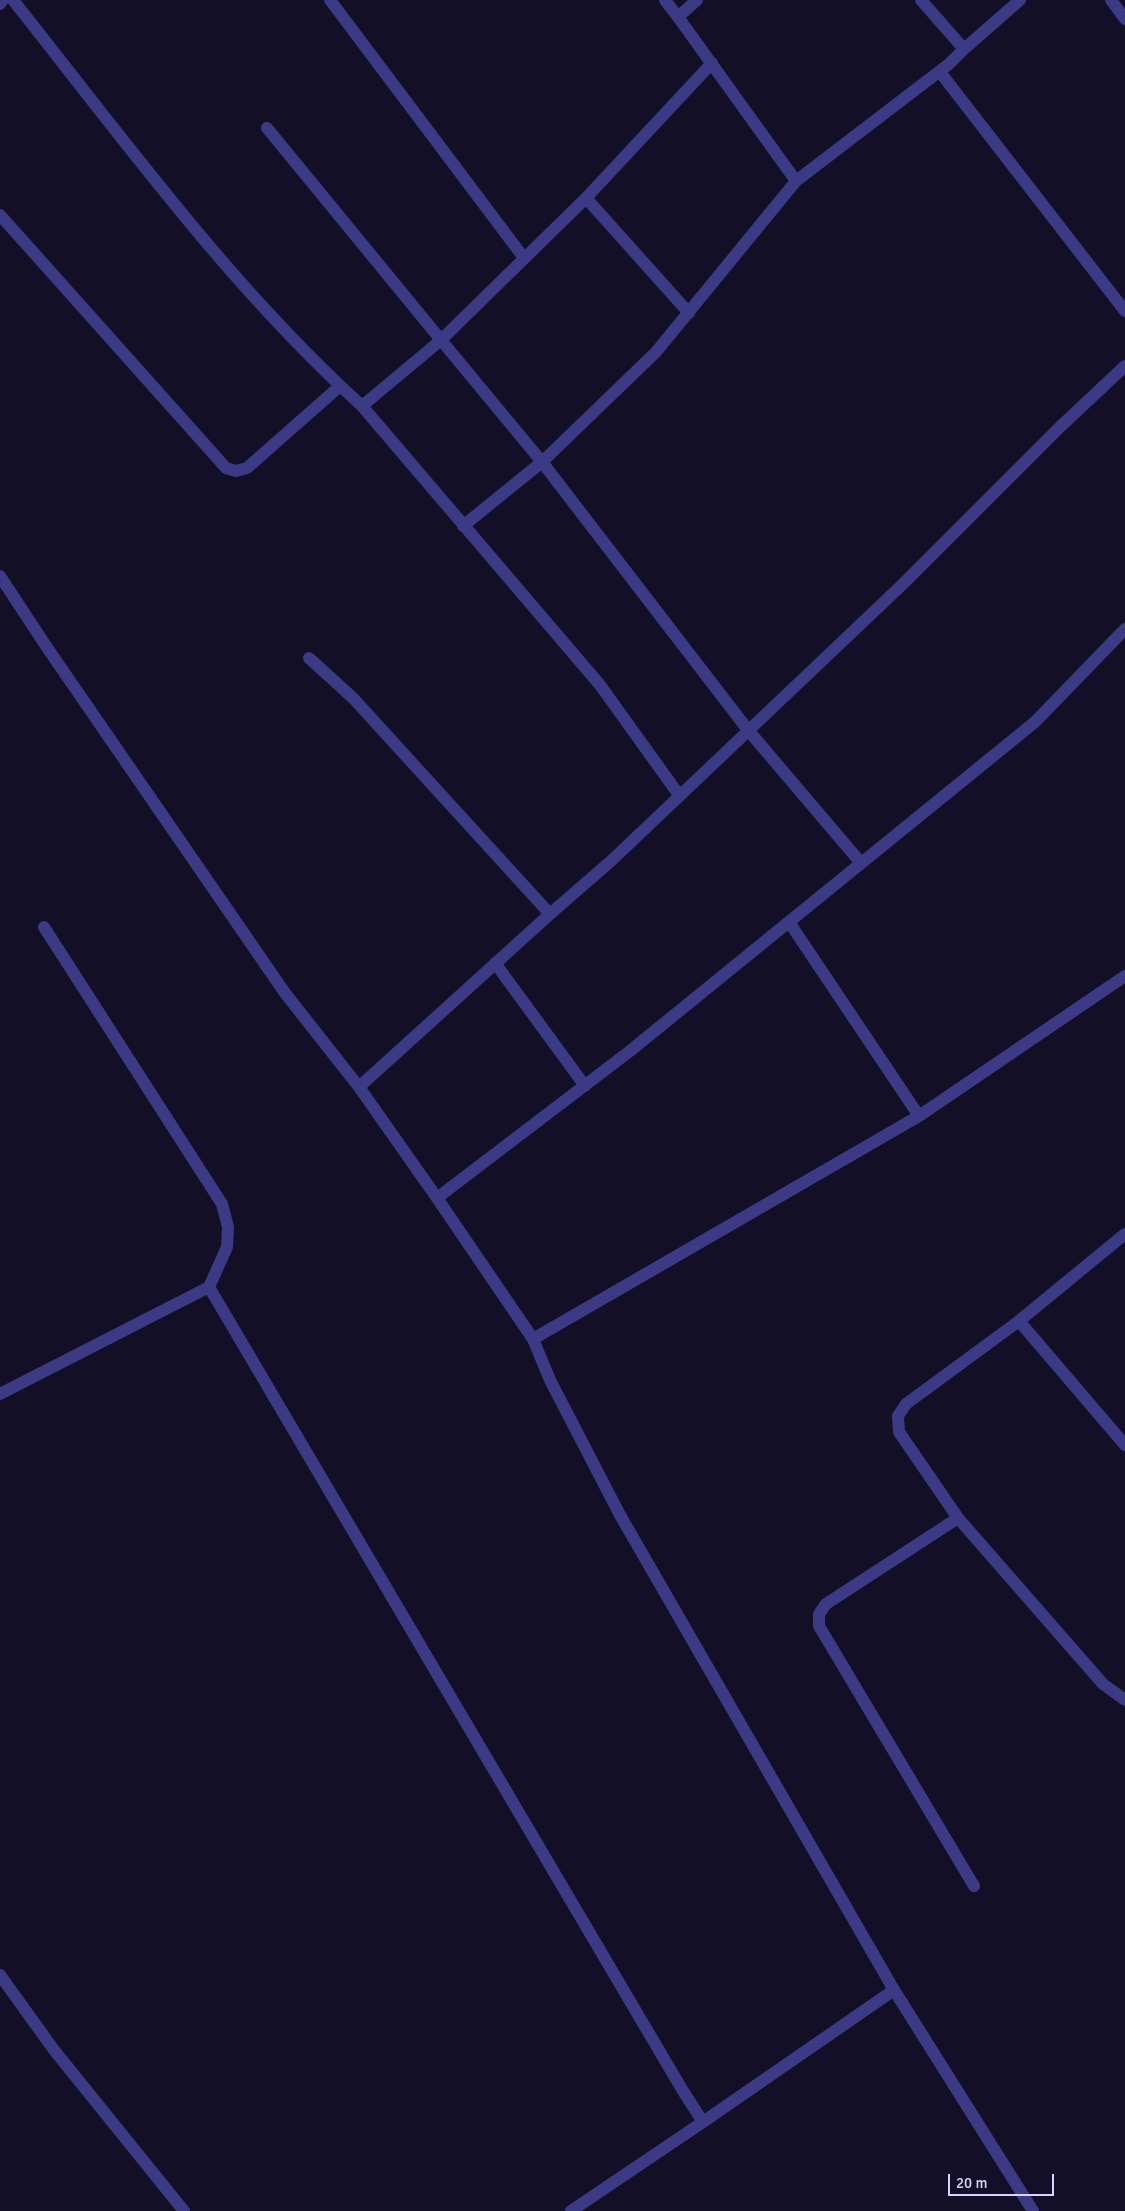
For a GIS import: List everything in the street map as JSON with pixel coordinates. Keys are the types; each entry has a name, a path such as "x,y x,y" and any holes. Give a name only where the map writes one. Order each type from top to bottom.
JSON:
{"street":[{"path":"0,4 3,0"},
{"path":"13,0 218,258 340,386 362,406 600,686 679,795"},
{"path":"330,0 524,258"},
{"path":"665,0 796,181"},
{"path":"678,17 698,0"},
{"path":"921,0 964,49"},
{"path":"463,526 542,462 656,352 796,181 940,72 1020,0"},
{"path":"1112,0 1125,19"},
{"path":"362,406 441,340 586,198 712,63"},
{"path":"940,72 1125,311"},
{"path":"267,128 542,462 748,730 861,863"},
{"path":"586,198 689,313"},
{"path":"0,215 226,468 236,471 247,468 340,386"},
{"path":"359,1087 611,861 904,583 1060,427 1125,366"},
{"path":"0,576 285,993 359,1087 533,1340 550,1380 620,1515 894,1990 1033,2211"},
{"path":"437,1198 584,1086 1035,722 1125,629"},
{"path":"309,658 353,698 550,914"},
{"path":"789,922 919,1116"},
{"path":"0,1394 209,1287 227,1247 228,1227 222,1204 44,927"},
{"path":"495,964 584,1086"},
{"path":"533,1340 919,1116 1125,976"},
{"path":"1125,1234 1020,1320 906,1404 898,1416 899,1432 958,1518 1103,1684 1125,1700"},
{"path":"209,1287 703,2122"},
{"path":"1020,1320 1125,1445"},
{"path":"958,1518 826,1604 819,1614 819,1626 974,1886"},
{"path":"0,1975 54,2050 184,2211"},
{"path":"571,2211 894,1990"}]}
